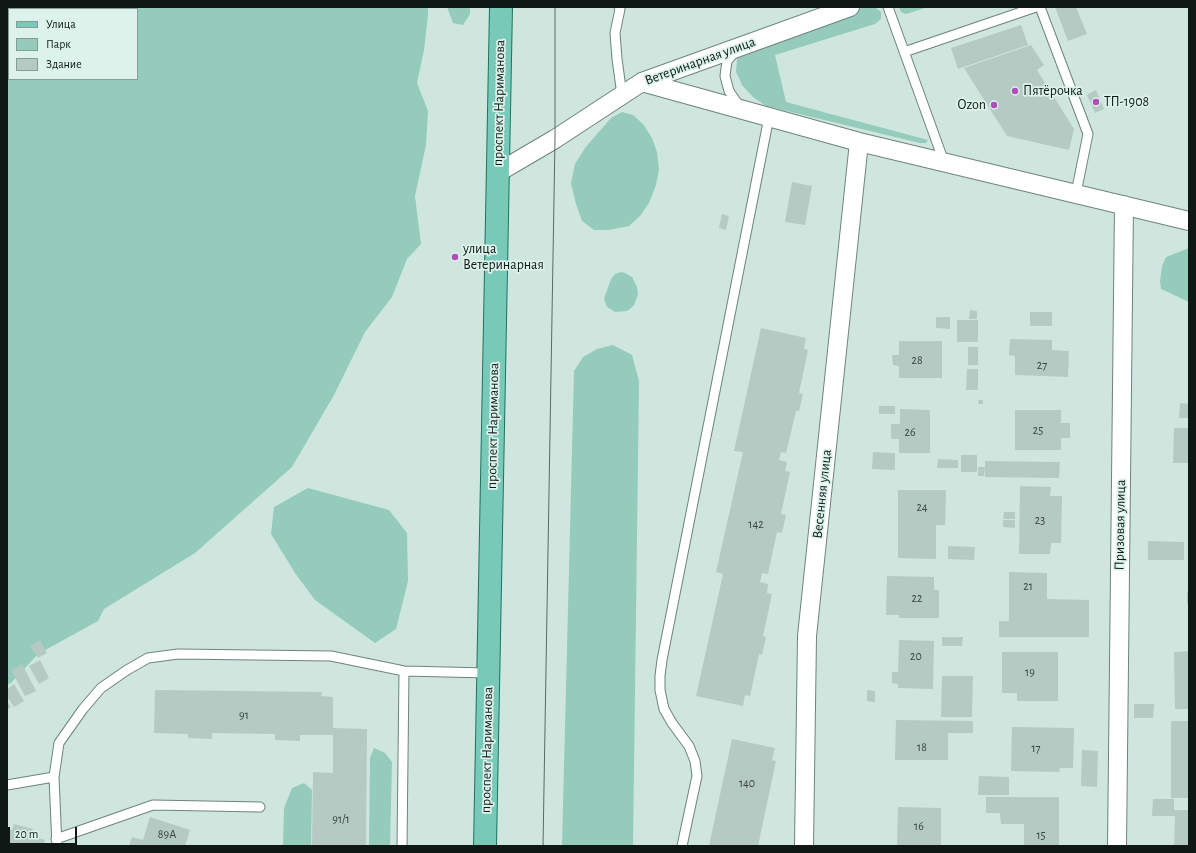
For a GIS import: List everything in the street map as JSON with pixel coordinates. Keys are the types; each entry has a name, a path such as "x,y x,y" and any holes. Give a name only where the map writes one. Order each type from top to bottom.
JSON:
{"main road":[{"name":"проспект Нариманова","path":"485,846 501,7"}],"street":[{"name":"Ветеринарная улица","path":"498,173 555,139 642,82 850,7"},
{"path":"642,82 859,142 1189,221"},
{"name":"Весенняя улица","path":"804,846 807,636 859,142"},
{"name":"Призовая улица","path":"1117,846 1124,205"}],"lane":[{"path":"888,7 944,162"},
{"path":"904,52 1036,7"},
{"path":"1040,7 1088,134 1076,194"},
{"path":"620,8 615,33 622,95"},
{"path":"739,47 727,61 725,76 729,91 742,110"},
{"path":"682,846 697,776 695,761 689,746 672,723 664,709 660,690 660,676 663,653 769,117"},
{"path":"260,807 153,805 57,842 54,777 59,743 83,709 101,688 126,670 148,658 178,654 331,656 404,671 488,673"},
{"path":"402,846 404,671"},
{"path":"7,785 54,777"}],"green space":[{"path":"7,7 428,7 424,50 417,83 428,111 426,145 415,196 421,244 407,259 392,297 365,332 334,395 292,467 195,553 104,609 98,621 38,654 11,683 7,685"},
{"path":"447,7 470,7 470,14 463,25 453,23"},
{"path":"864,7 876,8 881,12 881,19 875,24 775,55 786,102 928,140 926,143 920,143 766,106 753,97 742,85 736,72 737,59 741,54 753,46"},
{"path":"899,7 928,7 906,14 901,12"},
{"path":"622,112 633,115 643,124 652,138 657,152 659,170 656,185 649,203 640,216 629,226 609,230 594,230 582,221 576,204 571,183 575,164 585,148 611,118"},
{"path":"1189,248 1189,302 1161,289 1160,281 1162,266 1166,257"},
{"path":"621,272 632,277 637,287 638,294 634,305 631,308 627,311 615,312 607,307 604,299 611,279 615,274"},
{"path":"613,345 632,355 639,381 633,846 562,846 574,371 583,357 597,349"},
{"path":"308,488 389,510 407,533 408,581 396,629 375,643 315,600 295,573 271,534 274,507"},
{"path":"374,748 385,753 392,762 390,846 369,846 370,758"},
{"path":"304,783 312,790 311,846 283,846 284,808 292,788"}],"building":[{"path":"1055,7 1076,7 1087,34 1068,41"},
{"path":"1021,25 1028,45 958,69 951,48"},
{"path":"1031,45 1044,65 1037,70 1074,129 1069,150 1007,136 964,68"},
{"name":"ТП-1908","path":"1096,90 1104,109 1095,113 1087,95"},
{"path":"792,182 812,186 805,225 785,222"},
{"path":"722,214 729,216 726,230 719,228"},
{"path":"970,310 977,311 977,319 969,319"},
{"path":"1030,312 1052,312 1052,326 1030,326"},
{"path":"936,317 950,317 950,329 936,328"},
{"path":"957,320 978,320 978,342 957,342"},
{"path":"761,328 806,338 804,349 808,350 799,393 803,394 799,411 796,411 786,453 781,452 779,460 787,462 785,471 790,472 781,514 786,515 782,533 777,532 768,574 762,573 760,582 768,584 767,593 772,594 763,636 766,637 762,655 759,654 750,696 745,695 743,706 696,696 723,574 716,572 743,452 734,451"},
{"path":"1010,339 1052,340 1052,350 1069,351 1068,377 1015,375 1015,356 1009,355"},
{"path":"899,341 942,341 942,378 899,378 899,366 893,365 892,355 899,355"},
{"path":"968,347 978,347 978,365 968,365"},
{"path":"967,369 978,369 978,390 966,390"},
{"path":"978,400 983,400 983,404 979,404"},
{"path":"1180,403 1189,404 1189,418 1179,418"},
{"path":"879,406 895,406 895,414 879,414"},
{"path":"900,409 930,410 930,453 899,453 899,439 891,439 891,424 900,424"},
{"path":"1015,410 1061,410 1061,423 1070,423 1070,438 1061,438 1061,450 1015,450"},
{"path":"1174,428 1189,428 1189,463 1173,463"},
{"path":"873,452 895,453 895,470 872,469"},
{"path":"961,455 977,455 977,472 961,472"},
{"path":"938,459 958,460 958,468 937,468"},
{"path":"985,461 1060,462 1059,478 985,477"},
{"path":"978,467 985,467 984,476 978,476"},
{"path":"1020,486 1051,487 1050,496 1062,496 1061,543 1051,543 1050,554 1019,554"},
{"path":"898,490 946,490 945,525 936,525 936,559 898,558"},
{"path":"1004,512 1015,512 1015,519 1003,519"},
{"path":"1003,520 1015,520 1015,528 1003,527"},
{"path":"1148,541 1184,542 1184,560 1148,560"},
{"path":"948,546 975,547 974,560 948,559"},
{"path":"1009,572 1047,573 1047,599 1089,600 1089,637 999,637 999,621 1009,621"},
{"path":"887,576 934,577 934,590 939,590 939,618 899,618 899,615 886,615"},
{"path":"1189,590 1189,605 1187,603 1187,592"},
{"path":"942,637 963,637 962,646 942,646"},
{"path":"40,640 47,653 38,658 30,646"},
{"path":"899,640 934,641 933,689 898,688 898,684 892,683 892,672 898,672"},
{"path":"1189,651 1189,709 1175,709 1174,652"},
{"path":"1002,652 1058,652 1058,701 1017,701 1017,693 1002,693"},
{"path":"40,660 49,678 39,684 29,666"},
{"path":"22,664 36,691 25,696 11,670"},
{"path":"942,676 973,676 972,717 941,717"},
{"path":"14,684 24,701 14,707 7,697 7,689"},
{"path":"155,690 322,692 321,696 333,697 333,728 367,729 366,846 312,846 313,772 333,773 333,735 300,735 300,741 275,740 275,734 212,733 212,739 188,738 188,734 154,733"},
{"path":"867,690 875,691 875,702 867,701"},
{"path":"7,701 11,707 7,710"},
{"path":"1134,704 1154,704 1153,718 1134,718"},
{"path":"896,720 973,721 973,733 948,733 948,760 895,760"},
{"path":"1171,721 1189,721 1189,798 1171,798"},
{"path":"1012,727 1074,728 1073,768 1060,768 1059,772 1011,771"},
{"path":"732,739 775,748 772,760 776,761 758,846 709,846"},
{"path":"1082,750 1098,751 1097,787 1081,786"},
{"path":"979,776 1009,777 1009,795 978,795"},
{"path":"986,797 1059,797 1059,846 1024,846 1024,824 1001,824 1000,813 986,813"},
{"path":"1153,799 1174,799 1174,810 1189,810 1189,846 1174,846 1175,816 1152,816"},
{"path":"898,807 941,808 941,845 897,846"},
{"path":"150,817 190,830 185,846 129,846 132,837 143,840"},
{"path":"14,824 33,829 31,836 45,840 43,846 7,846 7,829 12,830"}],"tram line":[{"path":"543,846 555,139 555,7"}],"place":[{"name":"Пятёрочка","path":"1015,91"},
{"name":"ТП-1908","path":"1096,102"},
{"name":"Ozon","path":"994,105"},
{"name":"улица Ветеринарная","path":"455,257"}]}
